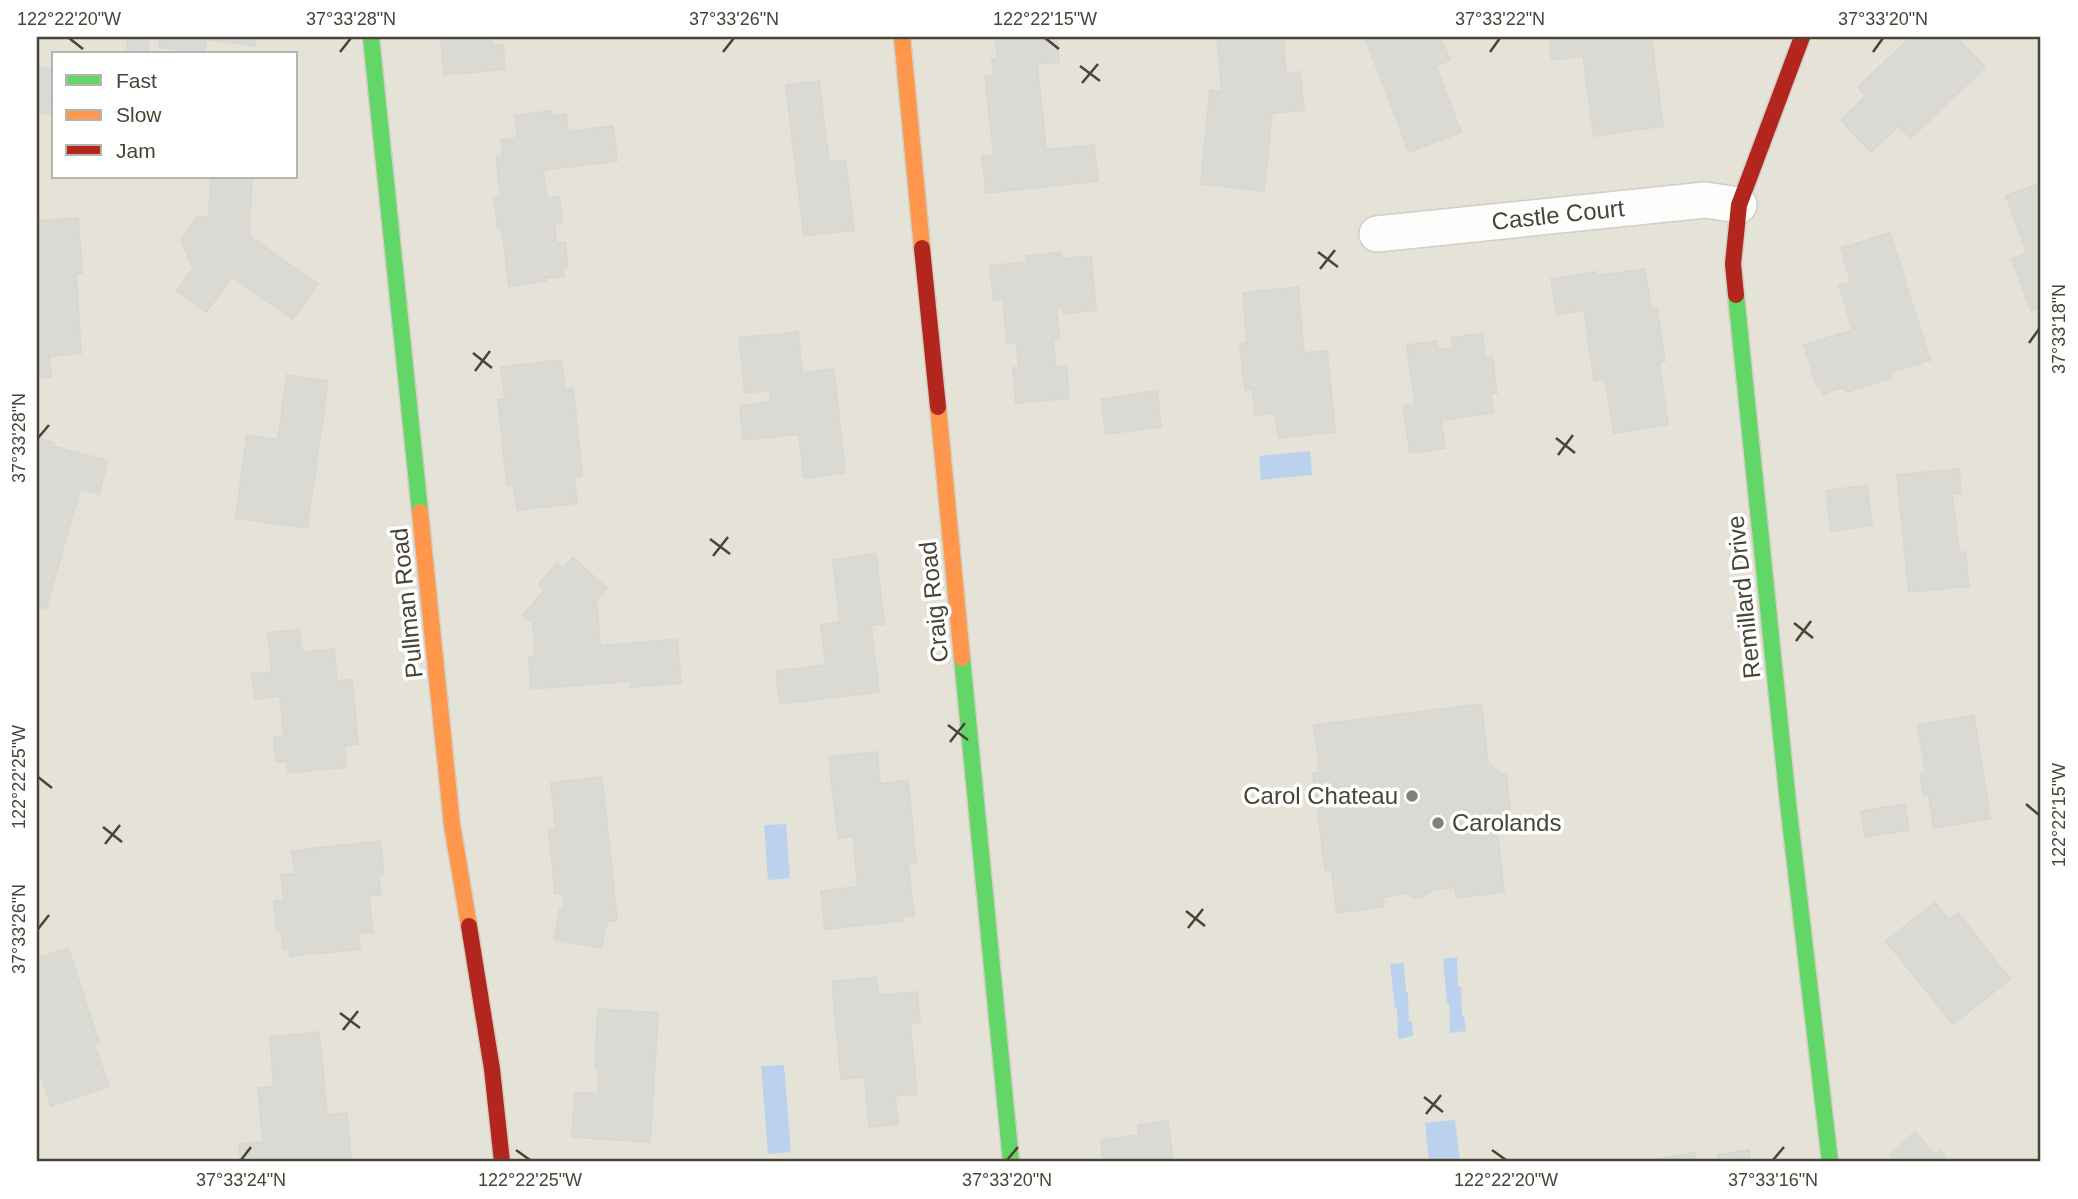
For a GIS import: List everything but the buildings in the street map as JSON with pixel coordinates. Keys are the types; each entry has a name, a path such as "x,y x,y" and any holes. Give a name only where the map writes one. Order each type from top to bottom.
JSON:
{"street":[{"name":"Pullman Road","path":"371,37 452,825 492,1069 502,1162"},
{"name":"Craig Road","path":"902,37 1011,1162"},
{"name":"Remillard Drive","path":"1802,37 1739,205 1734,264 1788,803 1830,1162"},
{"name":"Castle Court","path":"1377,234 1705,200 1739,205"}],"shaded area":[{"path":"37,37 2041,37 2041,1162 37,1162"}],"water":[{"path":"1310,451 1312,475 1261,480 1259,456"},
{"path":"786,824 790,878 768,880 764,825"},
{"path":"1457,957 1458,987 1461,987 1462,1016 1466,1031 1450,1033 1443,959"},
{"path":"1404,963 1409,1021 1412,1022 1413,1036 1398,1039 1397,1008 1390,964"},
{"path":"784,1065 791,1152 768,1154 761,1066"},
{"path":"1455,1120 1460,1162 1429,1162 1425,1123"}],"traffic: fast":[{"path":"371,37 420,512"},
{"path":"1736,295 1788,803 1830,1162"},
{"path":"962,658 1011,1162"}],"traffic: slow":[{"path":"902,37 922,248"},
{"path":"938,407 962,658"},
{"path":"420,512 452,825 469,926"}],"traffic: jam":[{"path":"1736,295 1733,264 1739,205 1802,37"},
{"path":"922,248 938,407"},
{"path":"469,926 492,1069 502,1162"}],"place":[{"name":"Carol Chateau","path":"1412,796"},
{"name":"Carolands","path":"1438,823"}]}
